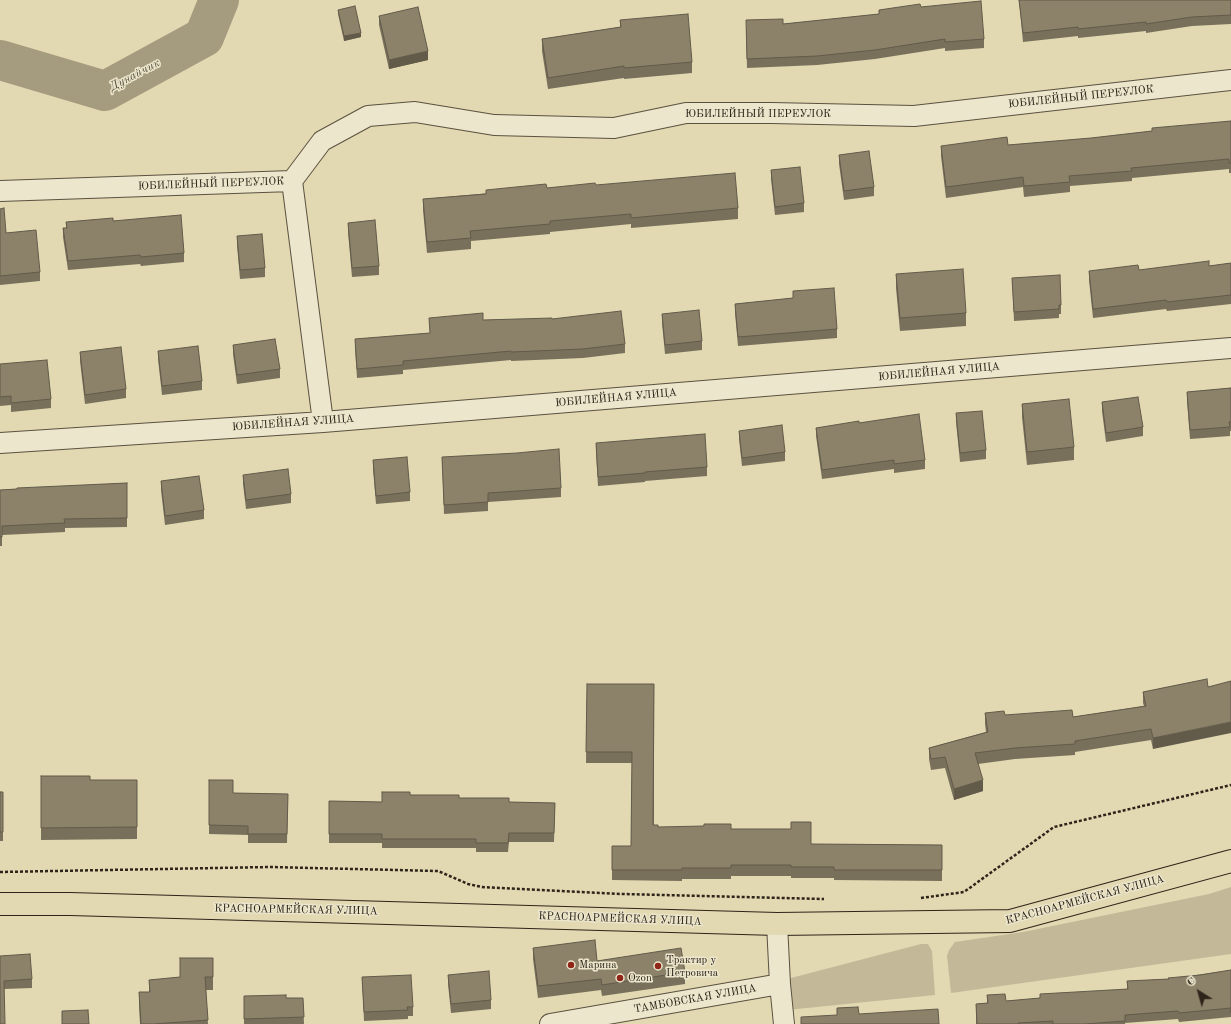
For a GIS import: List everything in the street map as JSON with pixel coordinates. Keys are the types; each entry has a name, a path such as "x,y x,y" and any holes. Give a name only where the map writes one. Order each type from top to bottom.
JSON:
{"main road":[{"name":"КРАСНОАРМЕЙСКАЯ УЛИЦА","path":"0,904 102,905 777,924 1010,922 1231,861"}],"street":[{"name":"ЮБИЛЕЙНЫЙ ПЕРЕУЛОК","path":"0,191 292,181 322,141 368,116 415,112 494,125 614,128 686,113 914,116 1231,80"},
{"path":"292,181 323,422"},
{"name":"ЮБИЛЕЙНАЯ УЛИЦА","path":"0,443 323,422 1231,348"},
{"path":"777,924 784,1024"},
{"name":"ТАМБОВСКАЯ УЛИЦА","path":"550,1024 780,984"}],"path":[{"path":"914,899 964,892 1054,827 1231,785"},
{"path":"0,872 270,867 438,871 468,884 482,887 622,894 828,899"}],"shaded area":[{"path":"1231,887 1231,954 951,993 947,956 949,950 955,942 1023,932 1209,894"},
{"path":"921,944 928,944 932,951 935,995 787,1010 788,981 791,978"}],"building":[{"path":"1019,0 1231,0 1231,15 1192,17 1146,24 1146,22 1023,33"},
{"path":"981,1 984,39 945,42 945,39 875,50 817,56 747,59 746,20 783,19 783,24 879,14 879,10 920,4 921,7"},
{"path":"355,6 361,33 344,36 338,10"},
{"path":"418,7 428,51 389,60 379,16"},
{"path":"688,14 692,62 624,68 624,66 548,78 542,39 621,27 620,20"},
{"path":"1231,121 1231,163 1229,163 1229,159 1131,168 1132,171 1069,176 1070,182 1024,186 1023,177 946,187 941,146 1007,137 1008,145 1091,138 1152,131 1152,128"},
{"path":"869,151 874,187 844,191 839,155"},
{"path":"800,167 804,203 775,207 771,170"},
{"path":"735,173 738,208 631,218 631,214 550,221 550,224 470,231 471,238 427,242 423,199 486,194 486,190 546,184 547,188"},
{"path":"4,208 6,233 36,230 40,272 0,276 0,209"},
{"path":"181,215 184,253 68,261 63,228 67,228 66,222 113,218 113,221"},
{"path":"375,220 379,266 352,268 348,223"},
{"path":"262,234 265,268 240,270 237,236"},
{"path":"1209,261 1209,266 1231,263 1231,295 1167,302 1166,300 1093,309 1089,271 1138,265 1139,270"},
{"path":"963,269 966,313 900,318 896,274"},
{"path":"1060,275 1061,305 1059,305 1059,309 1014,312 1012,278"},
{"path":"834,288 837,329 738,337 735,304 793,298 793,291"},
{"path":"699,310 702,341 665,345 662,314"},
{"path":"621,311 625,344 583,349 511,351 403,361 403,365 357,369 355,339 430,333 429,318 483,313 483,320 552,319"},
{"path":"275,339 280,369 237,375 233,345"},
{"path":"198,346 202,381 162,386 158,351"},
{"path":"121,347 126,389 85,395 80,352"},
{"path":"47,360 51,399 11,403 11,396 0,397 0,364"},
{"path":"1231,388 1230,427 1190,430 1187,392"},
{"path":"1138,397 1143,427 1106,433 1102,402"},
{"path":"1069,399 1074,447 1027,452 1022,404"},
{"path":"982,411 986,450 960,453 956,413"},
{"path":"919,414 925,460 894,464 894,460 822,470 816,428"},
{"path":"782,425 785,452 742,458 739,431"},
{"path":"705,434 707,467 598,477 596,443"},
{"path":"559,449 561,488 488,493 488,502 444,505 442,457"},
{"path":"407,457 410,492 376,496 373,460"},
{"path":"288,469 291,494 246,500 243,475"},
{"path":"199,476 204,510 165,516 161,481"},
{"path":"127,483 127,518 64,519 65,523 2,526 2,537 0,537 0,490"},
{"path":"1207,679 1208,687 1231,681 1231,722 1153,738 1151,729 1075,741 1075,744 1015,748 975,753 983,780 954,789 945,757 931,759 929,748 988,732 985,713 1004,711 1005,715 1072,710 1073,717 1146,706 1143,692"},
{"path":"587,684 654,684 653,825 658,825 658,827 731,824 731,829 791,829 791,822 811,822 811,844 942,845 942,870 834,870 834,867 731,865 731,868 612,870 612,846 631,846 632,752 586,752"},
{"path":"41,776 90,776 90,780 137,780 137,827 41,828"},
{"path":"209,780 233,780 233,793 288,794 287,834 248,834 248,826 209,825"},
{"path":"0,792 3,792 3,832 0,832"},
{"path":"382,792 410,792 410,795 459,795 459,798 509,798 509,802 555,803 554,833 509,833 508,843 476,843 476,839 382,839 382,834 329,834 329,801 382,802"},
{"path":"595,940 597,961 681,948 685,972 602,985 601,979 538,986 533,948"},
{"path":"30,954 32,979 4,981 5,1024 0,1024 0,956"},
{"path":"180,958 213,958 213,977 205,977 208,1020 141,1024 139,992 150,992 149,980 180,977"},
{"path":"1231,970 1231,1008 1179,1013 1178,1011 1125,1015 1125,1021 1085,1024 1053,1024 1053,1021 1018,1024 977,1024 976,1004 988,1003 987,995 1005,994 1006,1001 1040,998 1040,994 1128,989 1127,981 1169,979 1168,978"},
{"path":"489,971 491,1000 451,1004 448,975"},
{"path":"411,975 413,1007 407,1007 408,1010 364,1012 362,977"},
{"path":"286,995 286,998 303,998 304,1017 244,1019 244,996"},
{"path":"858,1007 859,1014 938,1009 939,1024 801,1024 801,1017 837,1015 837,1008"},
{"path":"88,1010 89,1024 62,1024 62,1011"}],"waterway":[{"name":"Дунайчик","path":"0,60 105,91 204,37 219,0"}],"place":[{"name":"Марина","path":"571,965"},
{"name":"Трактир у Петровича","path":"658,966"},
{"name":"Ozon","path":"620,978"}]}
